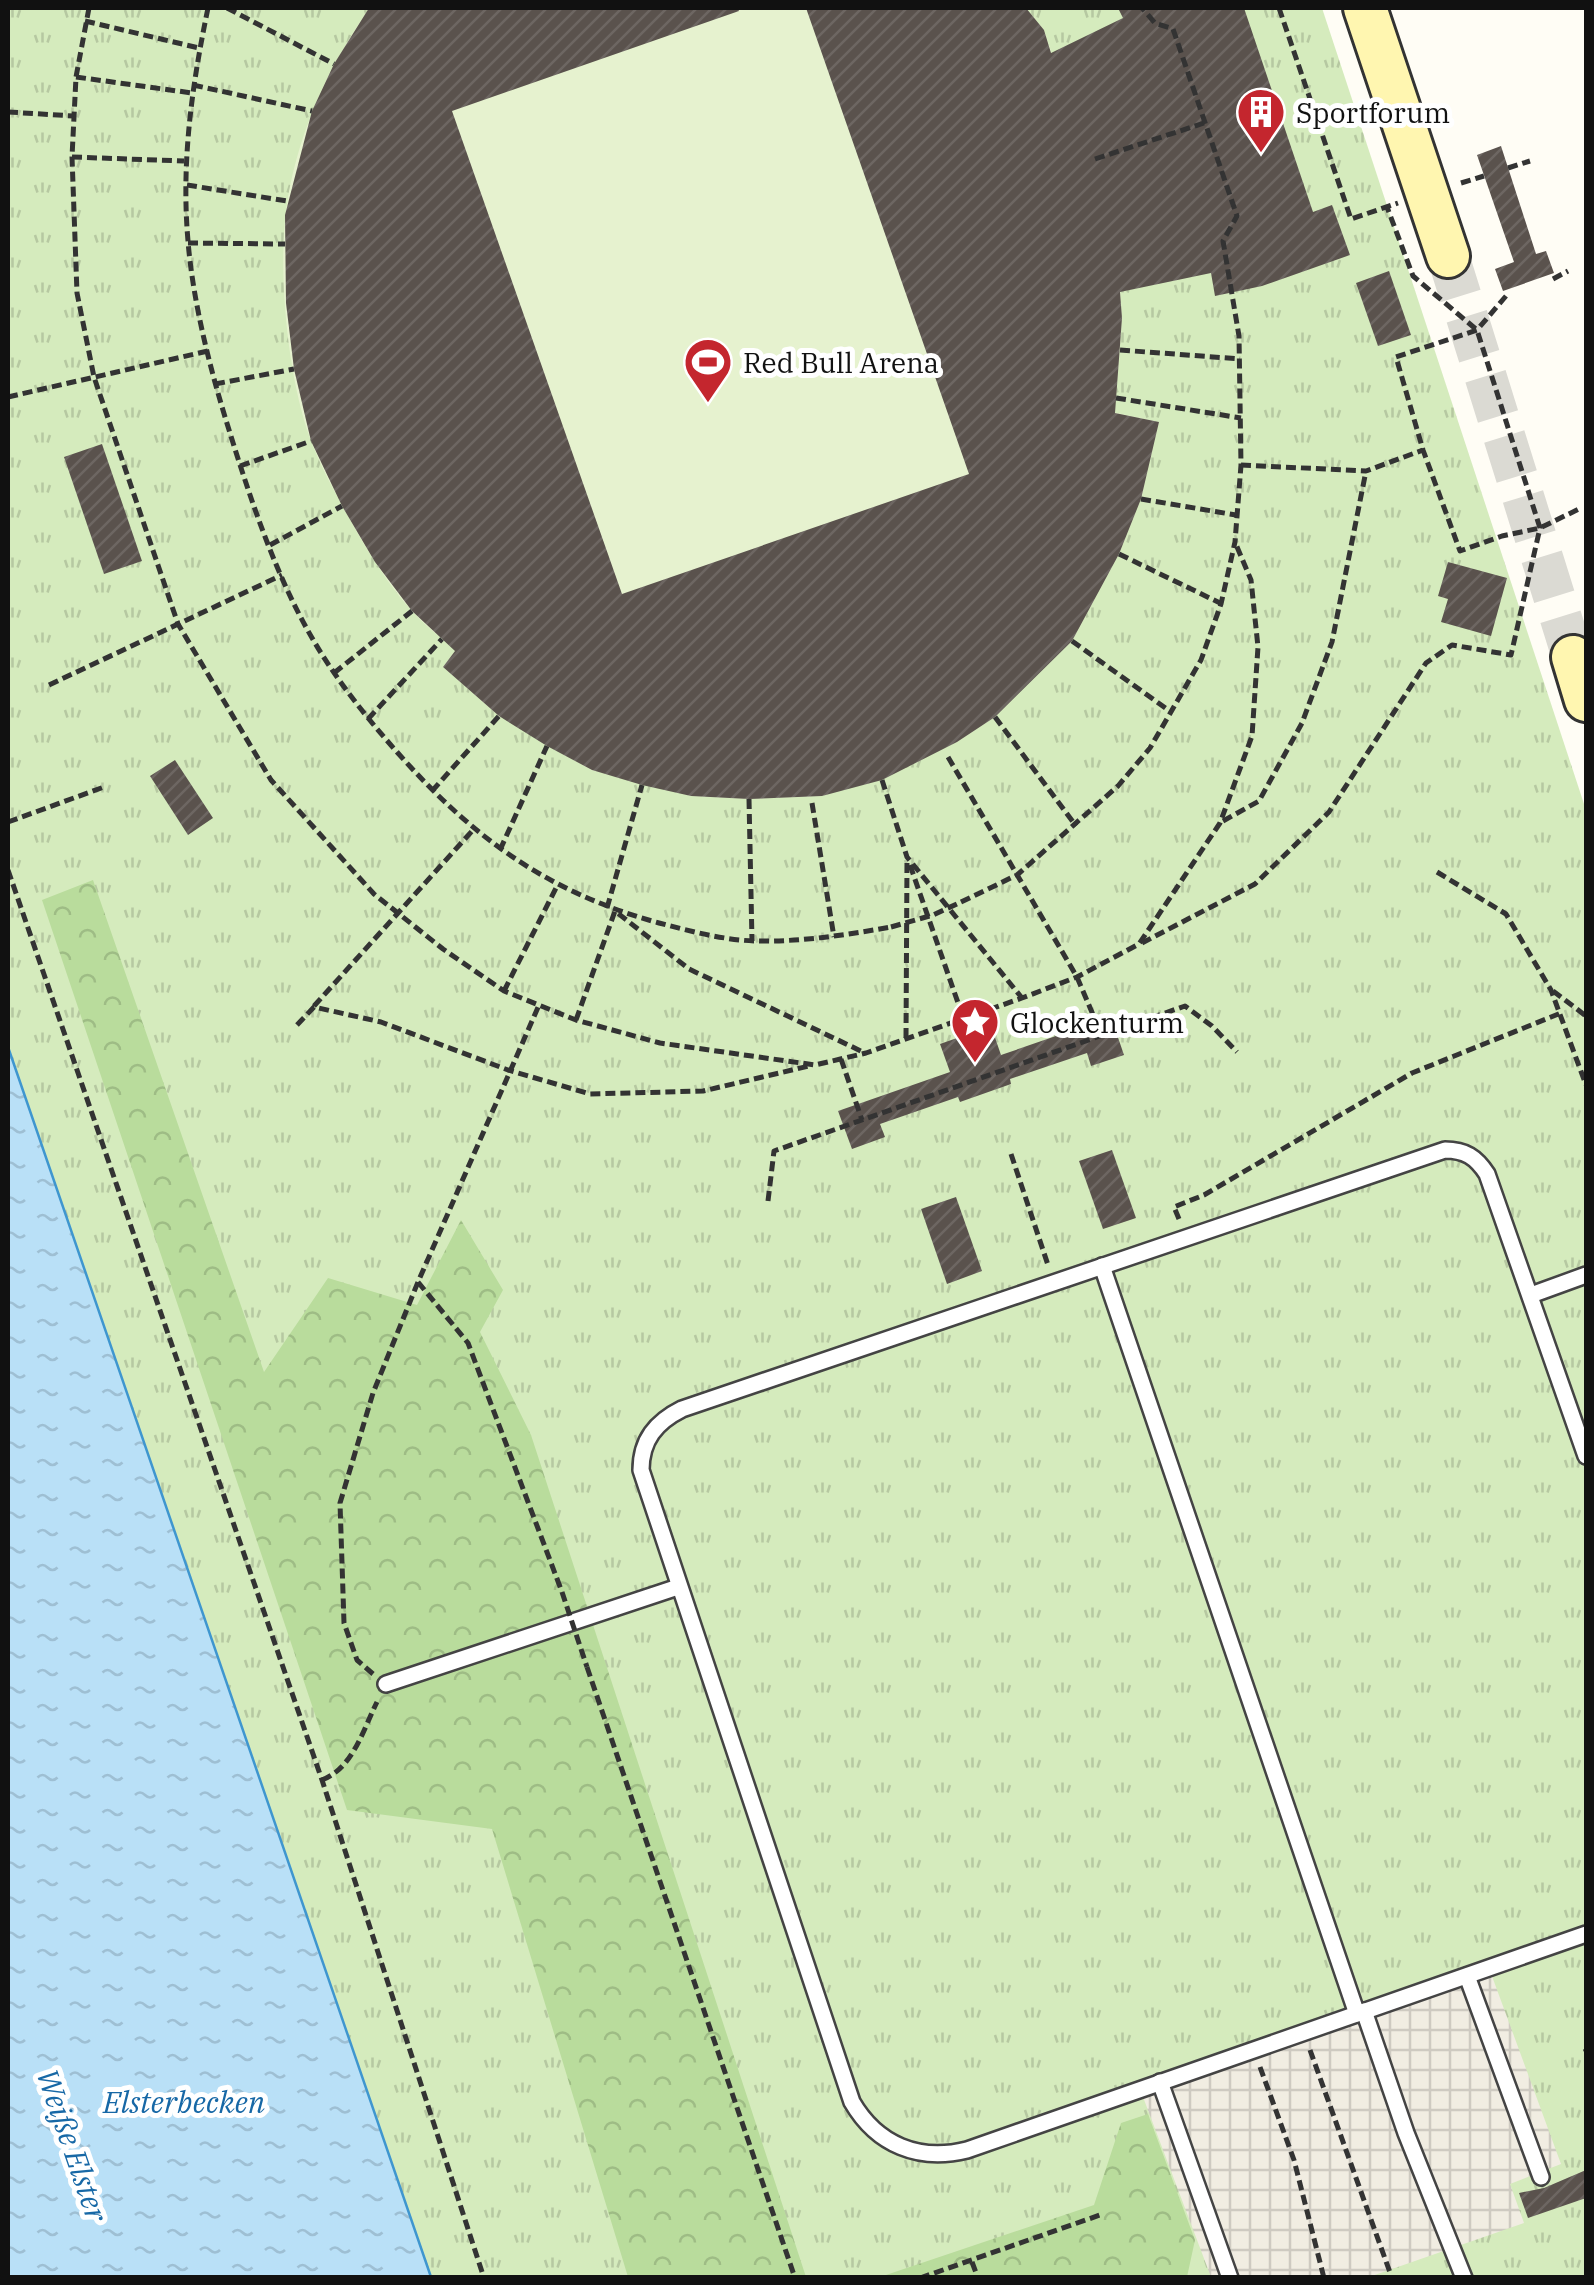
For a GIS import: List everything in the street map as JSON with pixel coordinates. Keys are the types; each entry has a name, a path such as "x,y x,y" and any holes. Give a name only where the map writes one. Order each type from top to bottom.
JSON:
{"main road":[{"path":"1364,8 1448,256"},
{"path":"1573,657 1586,700"}],"lane":[{"path":"1586,1456 1487,1174 1480,1164 1459,1150 1422,1157 668,1416 647,1438 640,1470 846,2086 860,2116 884,2139 915,2152 950,2154 1586,1934"},
{"path":"1102,1266 1361,2013 1464,2278"},
{"path":"1532,1295 1586,1275"},
{"path":"386,1684 678,1587"},
{"path":"1467,1976 1541,2177"},
{"path":"1160,2082 1230,2278"}],"path":[{"path":"89,8 76,76 72,157 77,294 94,377 178,624 270,780 374,894 504,990 576,1020 660,1043 815,1065"},
{"path":"199,8 206,20"},
{"path":"208,8 193,85 185,161 188,243 215,384 240,466 269,545 314,642 368,719 432,791 500,850 557,886 615,911 688,931 752,941 834,937 891,927 933,915 1017,875 1118,786 1150,748 1201,660 1235,542 1241,466 1240,359 1233,292 1222,242 1236,216 1173,29 1155,23 1142,8"},
{"path":"227,8 334,64"},
{"path":"1280,8 1351,218 1378,210"},
{"path":"85,22 200,48"},
{"path":"76,76 192,93"},
{"path":"193,85 312,111"},
{"path":"8,112 74,116"},
{"path":"1094,160 1204,123"},
{"path":"72,157 185,161"},
{"path":"1508,168 1530,161"},
{"path":"187,184 287,201"},
{"path":"314,1007 381,1022 508,1070 590,1094 704,1091 866,1053 964,1020 1078,977 1254,884 1330,812 1426,662 1452,645 1511,656 1540,528 1477,330 1413,276 1387,207"},
{"path":"188,243 285,244"},
{"path":"1553,279 1568,272"},
{"path":"1506,296 1477,330 1396,357 1424,450 1460,550 1540,528 1580,508"},
{"path":"1120,350 1240,359"},
{"path":"8,397 208,351"},
{"path":"215,384 290,370"},
{"path":"1116,398 1241,418"},
{"path":"240,466 311,441"},
{"path":"1241,466 1366,471 1424,450"},
{"path":"1220,822 1259,802 1302,723 1332,642 1366,471"},
{"path":"1144,500 1236,515"},
{"path":"269,545 342,506"},
{"path":"1140,944 1220,822 1252,736 1258,647 1250,580 1235,542"},
{"path":"1119,554 1220,604"},
{"path":"50,684 282,575"},
{"path":"334,673 412,610"},
{"path":"368,719 442,639"},
{"path":"1072,641 1171,712"},
{"path":"995,717 1076,826"},
{"path":"432,791 496,719"},
{"path":"500,850 547,746"},
{"path":"948,757 1078,977 1102,1036"},
{"path":"882,780 964,1020"},
{"path":"607,908 642,785"},
{"path":"8,822 104,787"},
{"path":"749,799 752,941"},
{"path":"812,803 834,937"},
{"path":"297,1025 473,830"},
{"path":"907,858 1022,998"},
{"path":"906,1038 907,858"},
{"path":"8,870 322,1780 484,2278"},
{"path":"1437,872 1506,914 1551,990 1586,1085"},
{"path":"504,990 557,886"},
{"path":"576,1020 615,911"},
{"path":"615,911 689,970 866,1053"},
{"path":"1551,990 1586,1016"},
{"path":"322,1780 337,1774 353,1752 386,1684 357,1660 344,1623 340,1503 373,1393 539,1005"},
{"path":"768,1201 774,1151 1185,1006 1212,1026 1236,1052"},
{"path":"1224,1225 1178,1218 1174,1207 1204,1195 1412,1072 1560,1013"},
{"path":"841,1059 862,1120"},
{"path":"1011,1154 1048,1266"},
{"path":"418,1282 468,1343 562,1592 795,2278"},
{"path":"1304,2032 1392,2278"},
{"path":"1254,2050 1294,2160 1324,2278"},
{"path":"920,2278 1100,2215"},
{"path":"972,2260 978,2278"}],"green space":[{"path":"8,8 1322,8 1586,810 1586,2277 431,2277 8,1047"},
{"name":"Red Bull Arena","path":"369,8 1026,8 1044,30 1117,251 1122,318 1112,412 1159,422 1141,499 1119,554 1072,641 995,717 957,742 822,796 691,796 591,770 499,716 443,667 457,648 426,626 389,582 320,463 302,413 287,326 284,237 297,159 326,82"},
{"path":"93,880 264,1372 328,1278 417,1305 461,1220 503,1290 480,1332 531,1435 806,2277 628,2277 492,1829 347,1810 42,900"},
{"path":"1148,2114 1195,2240 1187,2277 880,2277 1094,2205 1121,2123"}],"shaded area":[{"path":"1489,1968 1561,2164 1510,2184 1524,2223 1369,2277 1211,2277 1140,2089"}],"water":[{"name":"Elsterbecken","path":"8,1047 431,2277 8,2277"}],"building":[{"name":"Red Bull Arena","path":"369,8 738,8 739,11 452,111 622,594 969,474 806,8 1026,8 1044,30 1051,53 1123,18 1118,8 1244,8 1313,212 1332,205 1350,255 1262,286 1215,296 1211,273 1120,292 1122,318 1115,413 1159,422 1141,499 1119,554 1072,641 995,717 957,742 882,780 822,796 691,796 642,785 592,770 547,746 499,716 443,667 455,651 412,611 375,562 311,441 294,369 286,303 285,215 312,111 334,64"},
{"path":"1501,146 1536,254 1546,251 1554,273 1503,291 1495,269 1514,262 1477,155"},
{"path":"1389,271 1411,335 1378,346 1356,283"},
{"path":"102,444 142,561 104,574 64,457"},
{"path":"1448,562 1507,578 1491,636 1441,622 1448,599 1438,596"},
{"path":"175,760 213,818 188,835 150,776"},
{"path":"1111,1017 1124,1055 1091,1066 1087,1053 1010,1079 1011,1084 960,1102 958,1097 880,1124 885,1137 852,1149 838,1111 950,1072 940,1044 991,1026 1001,1055"},
{"path":"1112,1150 1136,1218 1103,1229 1079,1161"},
{"path":"956,1197 982,1271 947,1284 921,1209"},
{"path":"1586,2170 1586,2198 1528,2218 1519,2193 1544,2188"}],"tunnel":[{"path":"1448,256 1573,657"}],"place":[{"name":"Sportforum","path":"1261,154"},
{"name":"Red Bull Arena","path":"708,404"},
{"name":"Glockenturm","path":"975,1064"}],"water label":[{"name":"Weiße Elster","path":"73,2145"}]}
